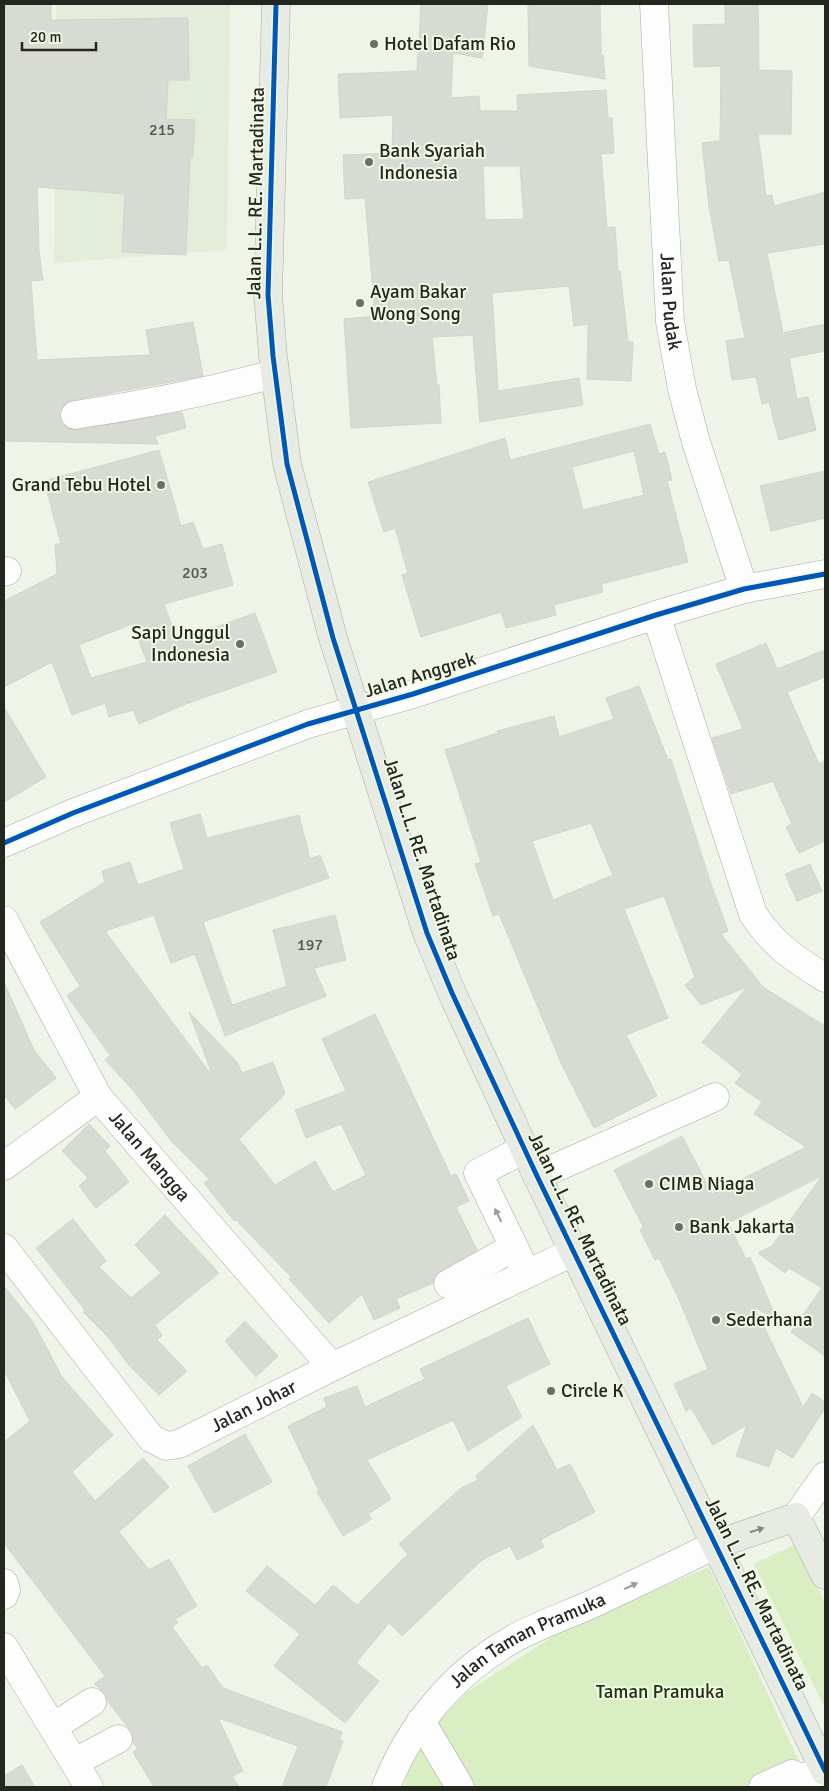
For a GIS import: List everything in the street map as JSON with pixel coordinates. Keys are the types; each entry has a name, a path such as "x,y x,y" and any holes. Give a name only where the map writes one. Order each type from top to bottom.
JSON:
{"main road":[{"name":"Jalan L.L. RE. Martadinata","path":"276,4 268,295 274,374 287,464 333,638 427,933 524,1149 825,1770"},
{"path":"717,1544 796,1517 825,1574"}],"street":[{"name":"Jalan Pudak","path":"654,4 670,322 682,389 691,424 744,589"},
{"path":"75,415 148,405 229,388 274,374"},
{"name":"Jalan Anggrek","path":"4,843 72,813 308,724 413,694 656,615 744,589 825,574"},
{"path":"656,615 753,914 768,936 795,958 825,978"},
{"name":"Jalan Mangga","path":"4,920 98,1098 332,1367"},
{"path":"537,1176 715,1097"},
{"path":"4,1166 98,1098"},
{"path":"524,1149 478,1173 527,1274"},
{"path":"448,1284 514,1247"},
{"name":"Jalan Johar","path":"4,1248 150,1438 166,1446 179,1444 332,1367 573,1252"},
{"path":"796,1517 825,1476"},
{"name":"Jalan Taman Pramuka","path":"386,1787 398,1756 421,1721 429,1710 468,1670 508,1642 717,1544"},
{"path":"4,1583 6,1590 4,1595"},
{"path":"4,1647 89,1787"},
{"path":"53,1727 92,1702"},
{"path":"421,1721 460,1787"},
{"path":"75,1762 118,1738"},
{"path":"763,1787 792,1774 799,1779 825,1770"}],"shaded area":[{"path":"56,4 230,4 227,250 54,263"}],"green space":[{"path":"796,1544 825,1603 825,1708 754,1564"},
{"name":"Taman Pramuka","path":"709,1567 811,1787 404,1787 409,1766 433,1728 466,1693 564,1629"}],"building":[{"path":"4,4 51,4 51,20 188,18 189,80 168,80 166,119 195,120 193,157 190,157 186,255 122,252 125,194 37,187 39,252 43,280 31,281 37,360 150,355 146,330 193,322 203,376 73,400 65,403 60,410 60,418 63,425 69,429 77,430 182,412 186,428 155,436 158,444 4,441"},
{"path":"421,4 488,4 482,58 453,53 451,98 479,96 480,111 518,111 517,95 606,90 608,118 612,118 614,153 601,154 607,228 615,227 618,272 620,271 628,342 633,342 631,381 587,379 588,324 574,326 569,286 492,293 498,391 579,378 583,405 480,422 473,335 432,337 437,385 439,385 441,423 351,428 344,319 375,316 365,198 345,199 343,155 392,153 393,115 340,118 338,74 417,71","holes":["483,166 520,166 524,219 485,220"]},
{"path":"528,4 600,4 601,55 603,55 605,79 529,66"},
{"path":"725,4 758,4 759,70 792,71 791,134 758,134 766,196 772,195 774,206 825,192 825,244 767,253 783,333 825,324 825,351 789,358 797,399 808,397 816,430 779,440 769,402 762,404 756,377 732,380 726,341 745,338 729,260 719,261 709,206 702,143 720,141 721,66 694,67 693,25 725,24"},
{"path":"650,424 659,454 665,452 672,480 667,481 688,562 601,584 603,592 554,605 556,615 506,628 501,612 421,637 402,575 408,573 395,528 384,532 368,482 505,438 510,460","holes":["634,451 644,495 583,510 572,467"]},
{"path":"159,450 181,526 193,522 203,549 222,544 233,585 164,604 178,641 255,613 277,672 183,705 139,724 133,710 109,717 105,703 72,715 52,662 4,687 4,601 57,574 55,544 61,544 44,481","holes":["132,624 147,662 91,678 79,645"]},
{"path":"825,471 825,518 771,531 760,486"},
{"path":"766,643 777,669 825,650 825,677 787,692 819,764 825,761 825,841 799,853 786,827 792,824 773,781 731,794 712,738 743,729 716,664"},
{"path":"639,686 668,760 671,759 728,931 721,934 763,987 825,1026 825,1356 791,1332 822,1288 789,1268 785,1273 758,1253 772,1246 822,1176 728,1223 746,1259 750,1257 778,1322 754,1306 803,1407 812,1393 825,1402 825,1408 793,1458 776,1448 769,1467 736,1456 747,1425 713,1445 691,1408 686,1411 674,1384 708,1369 677,1295 659,1258 655,1260 640,1230 644,1228 614,1170 682,1136 712,1194 806,1147 754,1114 762,1102 735,1083 742,1074 702,1042 747,987 701,1005 685,985 695,977 664,896 624,909 668,1018 626,1035 657,1096 594,1128 561,1063 499,914 493,916 475,864 481,862 445,750 498,733 497,731 554,716 559,737 614,719 606,698","holes":["591,823 613,875 553,900 532,841"]},
{"path":"4,707 46,777 4,802"},
{"path":"200,814 207,838 299,815 310,859 320,855 329,878 203,922 232,1005 287,986 273,930 335,915 346,960 314,968 326,996 225,1036 195,954 171,963 154,915 105,931 213,1077 189,1012 237,1062 242,1073 273,1062 285,1094 239,1139 275,1185 315,1161 333,1192 366,1175 341,1124 306,1138 295,1110 346,1091 322,1039 375,1014 451,1176 456,1174 469,1201 456,1207 477,1250 440,1271 433,1283 396,1299 400,1308 374,1320 362,1294 329,1323 289,1279 291,1277 236,1220 234,1221 204,1183 209,1179 172,1142 133,1090 105,1060 110,1055 67,996 80,986 40,922 105,882 102,871 130,862 138,885 184,869 170,823"},
{"path":"810,864 822,891 797,901 785,874"},
{"path":"4,982 34,1050 56,1078 15,1109 4,1095"},
{"path":"89,1124 110,1146 105,1151 129,1182 96,1208 79,1186 88,1178 62,1151"},
{"path":"165,1215 219,1273 155,1325 162,1336 157,1340 187,1371 159,1395 128,1364 108,1337 83,1312 85,1310 36,1248 73,1219 106,1261 99,1267 131,1298 161,1273 135,1245"},
{"path":"4,1286 33,1322 62,1377 113,1435 72,1472 95,1501 143,1458 169,1487 119,1532 149,1570 169,1559 197,1606 175,1619 178,1622 172,1627 202,1668 207,1665 223,1688 342,1732 339,1740 343,1741 326,1787 282,1787 298,1746 218,1718 243,1771 232,1776 239,1787 154,1787 133,1752 138,1749 133,1742 131,1731 108,1702 105,1693 94,1684 105,1676 4,1543 4,1442 30,1421 4,1370"},
{"path":"528,1318 550,1364 506,1386 522,1417 468,1451 453,1420 367,1460 391,1499 368,1514 372,1519 343,1536 317,1492 319,1491 288,1426 327,1407 324,1398 357,1386 365,1407 425,1379 420,1369"},
{"path":"245,1321 278,1356 256,1377 225,1341"},
{"path":"533,1425 557,1470 570,1464 595,1512 540,1540 544,1547 517,1560 510,1546 482,1560 402,1636 389,1623 356,1663 379,1681 345,1723 274,1666 300,1634 246,1591 267,1566 315,1605 333,1585 357,1605 408,1554 399,1544 461,1488 478,1480 476,1476"},
{"path":"245,1434 272,1482 214,1513 188,1466"},
{"path":"22,1765 35,1787 4,1787 4,1776"}],"cycle path":[{"path":"276,4 268,295 273,356 287,464 333,638 427,933 452,993 537,1176 825,1771"},
{"path":"4,843 73,813 308,724 413,694 656,615 744,589 825,574"}],"place":[{"name":"Hotel Dafam Rio","path":"374,44"},
{"name":"Bank Syariah Indonesia","path":"369,162"},
{"name":"Ayam Bakar Wong Song","path":"360,303"},
{"name":"Grand Tebu Hotel","path":"161,485"},
{"name":"Sapi Unggul Indonesia","path":"240,644"},
{"name":"CIMB Niaga","path":"649,1184"},
{"name":"Bank Jakarta","path":"679,1227"},
{"name":"Sederhana","path":"716,1320"},
{"name":"Circle K","path":"551,1391"}]}
